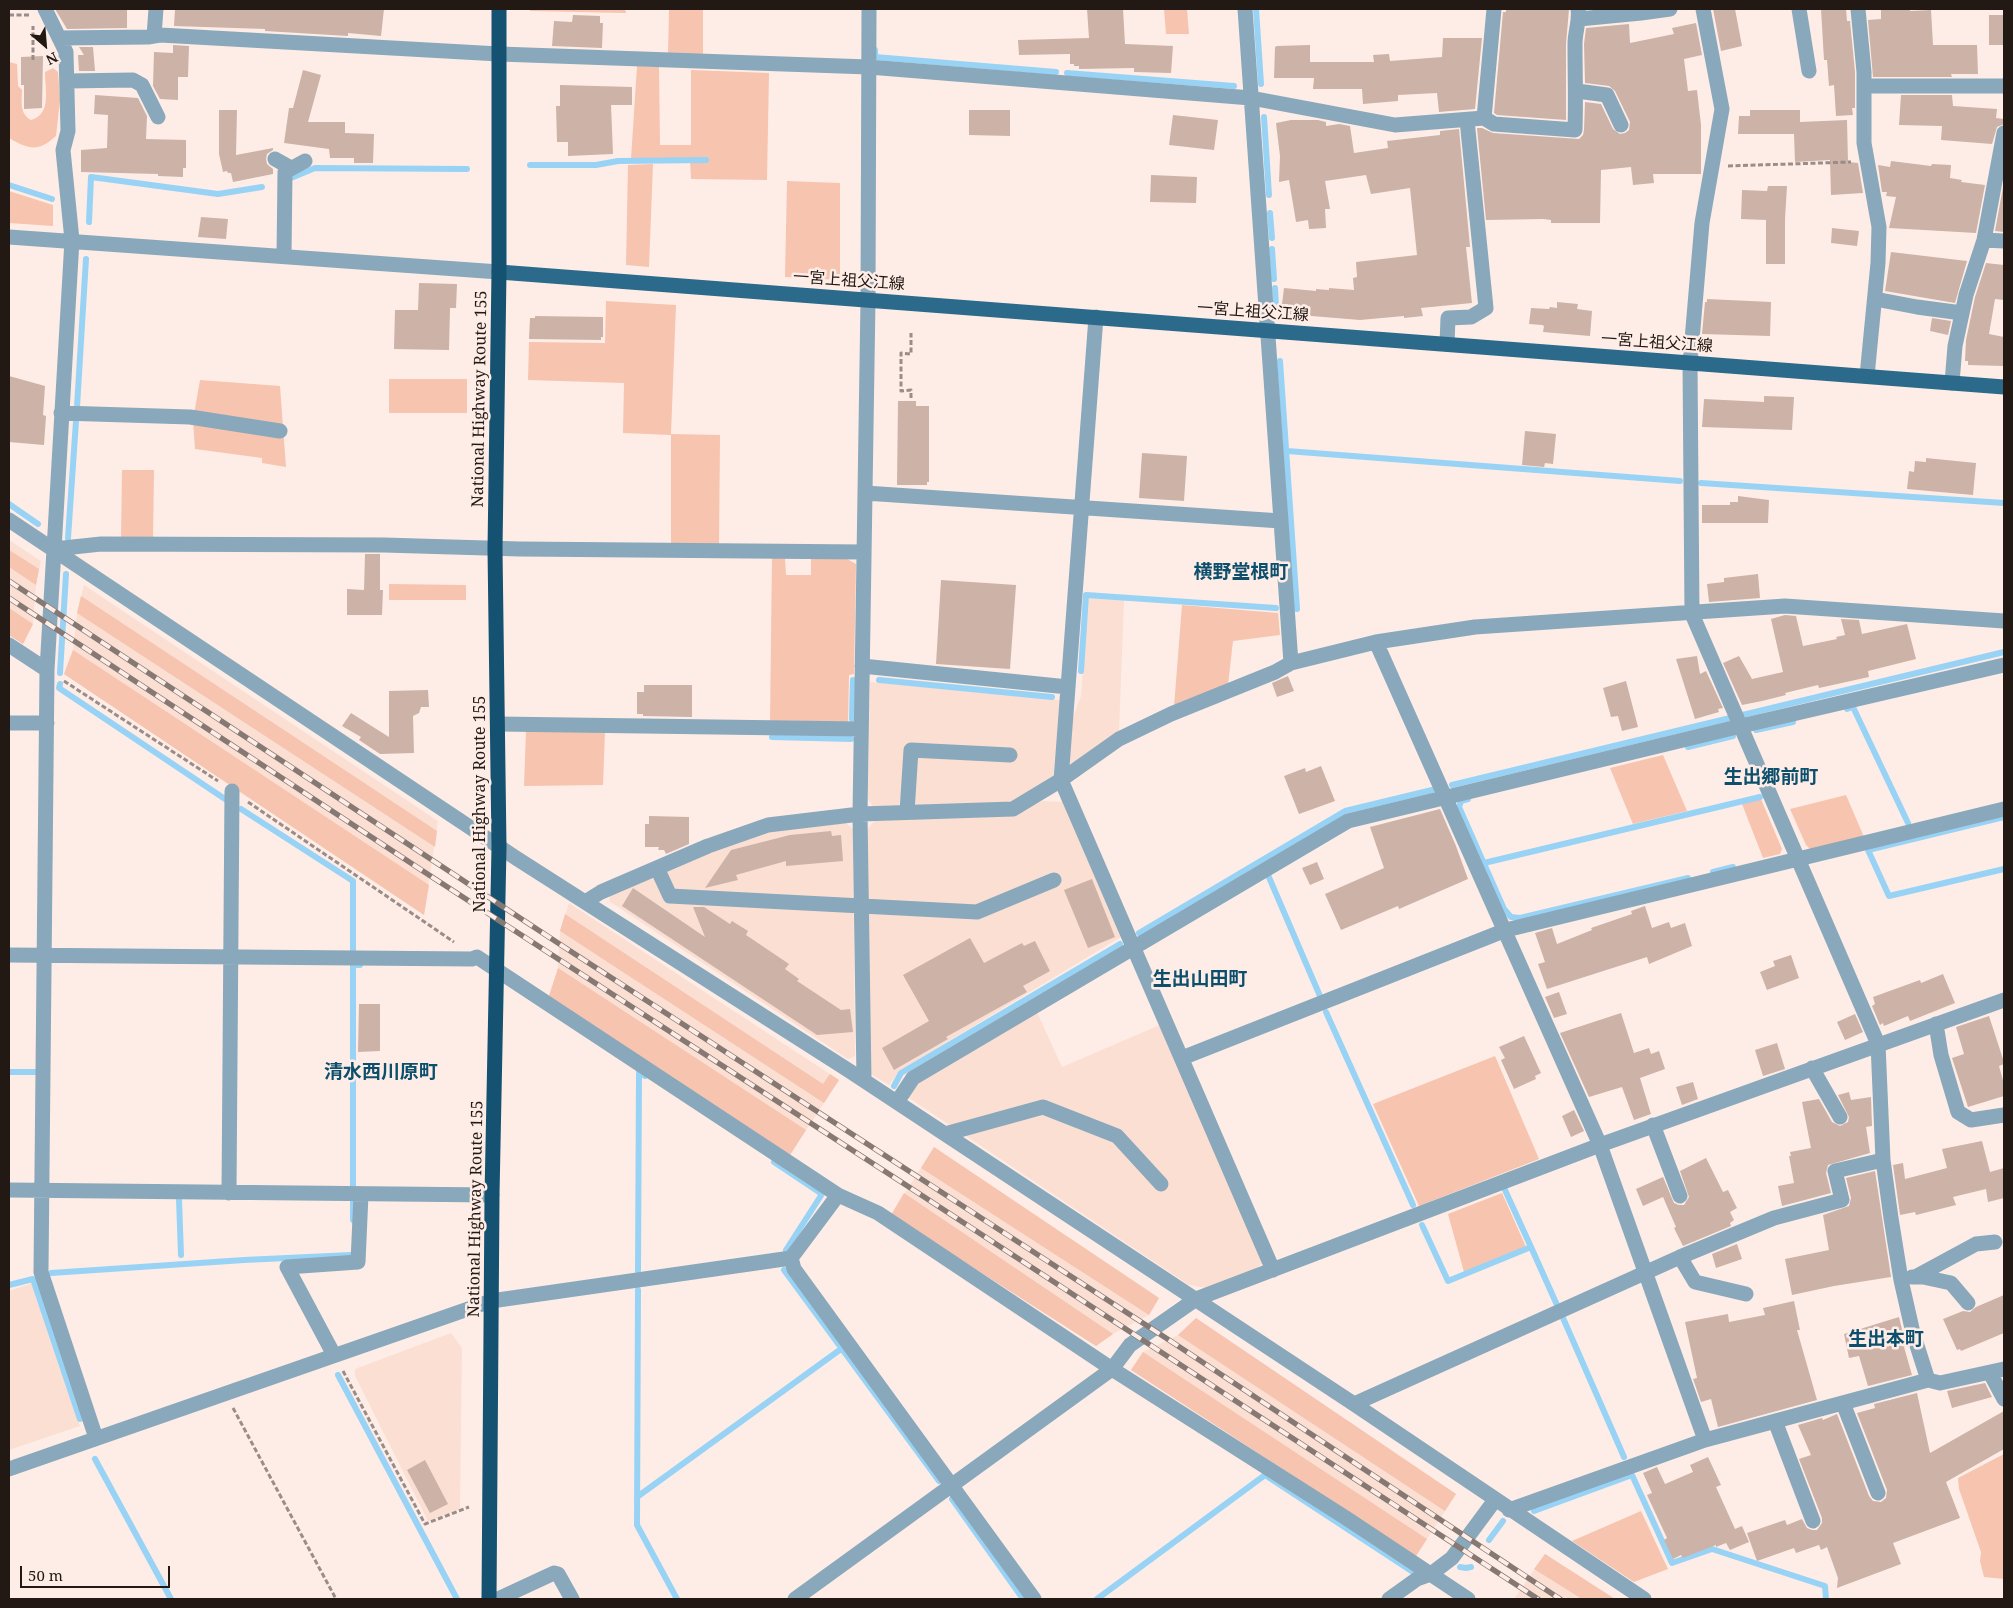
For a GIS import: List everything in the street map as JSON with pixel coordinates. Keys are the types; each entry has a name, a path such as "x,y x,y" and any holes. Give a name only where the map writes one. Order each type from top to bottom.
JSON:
{"highway":[{"name":"National Highway Route 155","path":"489,1599 492,1195 498,973 499,848 495,549 500,272 499,9"}],"main road":[{"name":"一宮上祖父江線","path":"500,272 2004,387"}],"street":[{"path":"46,9 66,52 68,130 63,150 72,240 47,670 41,1272 96,1438"},
{"path":"154,36 156,9"},
{"path":"864,1080 860,814 868,300 869,9"},
{"path":"1245,9 1291,663"},
{"path":"1484,118 1494,9"},
{"path":"59,38 154,36 499,54 869,67 1251,98 1394,126 1484,118 1494,124 1575,130 1575,41 1579,14 1670,9"},
{"path":"1703,9 1722,109 1702,223 1690,363 1692,614 1878,1044 1883,1160 1908,1278 1913,1333 1928,1380"},
{"path":"1799,9 1808,71"},
{"path":"1858,9 1864,86 1864,143 1879,227 1878,263 1867,376"},
{"path":"66,81 133,80 142,86 158,117"},
{"path":"1864,86 2004,86"},
{"path":"1576,91 1607,95 1621,125"},
{"path":"1447,344 1448,318 1471,317 1486,308 1467,120"},
{"path":"1952,383 1955,346 1966,295 1984,240 2004,133"},
{"path":"275,159 290,168"},
{"path":"284,256 285,172 305,161"},
{"path":"9,237 500,272"},
{"path":"1984,240 2004,241"},
{"path":"1875,298 1917,307 1962,313"},
{"path":"1096,317 1061,780 1273,1270"},
{"path":"62,413 190,417 280,431"},
{"path":"864,493 1281,521"},
{"path":"9,520 499,848 864,1080 1354,1404 1644,1599"},
{"path":"54,549 101,544 384,545 495,549 864,552"},
{"path":"584,902 601,892 708,846 768,825 860,814 1013,808 1061,780 1119,739 1171,714 1275,672 1291,663 1376,642 1475,627 1692,614 1785,606 2004,621"},
{"path":"1376,642 1506,930 1600,1145 1705,1440"},
{"path":"9,645 47,670"},
{"path":"897,1102 913,1078 1348,821 1446,798 1738,720 2004,665"},
{"path":"862,666 1068,687"},
{"path":"9,723 47,723"},
{"path":"498,724 861,729"},
{"path":"907,812 911,750 1010,755"},
{"path":"229,1193 232,791"},
{"path":"1182,1058 1506,930 2004,809"},
{"path":"657,868 670,896 977,912 1054,880"},
{"path":"9,955 472,960 477,957 498,973 838,1195 878,1213 1112,1369 1468,1599"},
{"path":"795,1599 1112,1369 1130,1345 1196,1300 1600,1145 2004,1000"},
{"path":"1936,1024 1941,1055 1958,1112 1971,1120 2004,1115"},
{"path":"1812,1068 1840,1117"},
{"path":"945,1134 1043,1107 1117,1136 1161,1184"},
{"path":"1653,1126 1680,1196"},
{"path":"1354,1404 1680,1257 1774,1218 1842,1200 1835,1171 1883,1160"},
{"path":"9,1190 492,1195"},
{"path":"334,1355 287,1267 358,1262 361,1195"},
{"path":"9,1469 491,1301 791,1258 838,1195"},
{"path":"1908,1278 1976,1244 1996,1242"},
{"path":"1680,1257 1695,1282 1746,1294"},
{"path":"791,1258 794,1269 1034,1599"},
{"path":"1908,1278 1951,1283 1968,1303"},
{"path":"1509,1510 1705,1440 1928,1380 1940,1383 1997,1371 2004,1399"},
{"path":"1843,1403 1878,1493"},
{"path":"1775,1421 1813,1521"},
{"path":"1389,1599 1417,1579 1431,1574 1452,1558 1495,1500"},
{"path":"498,1599 554,1573 558,1574 572,1599"}],"path":[{"path":"33,24 33,60"},
{"path":"1712,166 1867,162"},
{"path":"911,333 911,354 901,353 902,390 911,390 911,398"},
{"path":"47,670 232,791 477,957"},
{"path":"334,1355 425,1524 469,1507"},
{"path":"225,1393 336,1599"}],"shaded area":[{"path":"530,9 625,9 626,13 530,11"},
{"path":"669,9 703,9 703,56 668,54"},
{"path":"1164,9 1187,9 1189,34 1166,34"},
{"path":"9,62 17,64 18,86 22,90 23,110 31,120 38,117 45,107 45,72 53,68 58,72 60,100 56,136 39,147 28,147 9,138"},
{"path":"637,66 659,67 660,145 691,145 691,70 769,73 767,180 691,179 690,159 631,159"},
{"path":"653,164 649,267 626,265 628,165"},
{"path":"787,181 840,183 840,280 785,277"},
{"path":"9,191 53,205 53,226 9,223"},
{"path":"606,301 676,305 671,434 720,435 719,544 671,544 671,435 623,433 624,383 528,380 529,342 605,343"},
{"path":"389,379 467,379 467,413 389,413"},
{"path":"200,380 280,386 286,467 262,463 262,458 195,449 193,420"},
{"path":"122,470 154,470 153,540 121,540"},
{"path":"9,540 41,561 36,585 33,624 23,644 9,635"},
{"path":"9,550 39,569 36,585 9,567"},
{"path":"772,558 785,558 786,575 811,575 811,559 847,559 856,564 854,674 849,675 848,723 770,722"},
{"path":"389,584 466,585 466,600 389,600"},
{"path":"84,585 438,821 424,915 64,674 73,650 77,613"},
{"path":"81,596 437,831 435,847 77,613"},
{"path":"1088,598 1124,600 1119,732 1075,764 1069,763 1072,720 1081,696"},
{"path":"1182,605 1278,613 1280,635 1233,641 1228,685 1174,707"},
{"path":"9,608 33,624 23,644 9,635"},
{"path":"73,650 429,885 424,915 64,674"},
{"path":"870,682 1060,700 1053,781 1008,803 873,806 868,799"},
{"path":"526,730 605,731 603,785 524,786"},
{"path":"1663,755 1687,811 1633,824 1610,768"},
{"path":"1846,795 1864,837 1812,851 1806,845 1790,809"},
{"path":"1761,799 1782,849 1780,854 1763,858 1742,804"},
{"path":"1043,801 1064,802 1124,935 899,1071 889,1085 869,1073 867,830 875,820 1015,813"},
{"path":"846,823 853,829 855,1056 848,1059 609,901 610,895 729,844 768,832"},
{"path":"569,903 839,1080 790,1155 549,996 558,968 560,931"},
{"path":"565,914 823,1084 830,1074 839,1080 824,1103 560,931"},
{"path":"558,968 806,1130 790,1155 549,996"},
{"path":"1036,1010 1062,1067 1162,1024 1264,1262 1256,1269 1206,1288 1189,1285 906,1096 917,1081"},
{"path":"1495,1056 1539,1159 1419,1206 1373,1104"},
{"path":"934,1147 1159,1298 1149,1315 1113,1334 1096,1346 891,1215"},
{"path":"934,1147 1159,1298 1149,1315 921,1168"},
{"path":"904,1193 1113,1334 1096,1346 891,1215"},
{"path":"1502,1193 1526,1247 1464,1272 1448,1214"},
{"path":"33,1283 80,1426 9,1450 9,1291"},
{"path":"1196,1318 1456,1494 1416,1556 1131,1370 1143,1352 1178,1335"},
{"path":"1196,1318 1456,1494 1445,1511 1178,1335"},
{"path":"451,1333 462,1348 460,1509 428,1521 355,1376 355,1369"},
{"path":"1143,1352 1427,1539 1416,1556 1131,1370"},
{"path":"2004,1454 2004,1579 1984,1577 1980,1561 1981,1552 1959,1489 1958,1478"},
{"path":"1641,1511 1668,1569 1634,1582 1572,1541"},
{"path":"1545,1554 1615,1599 1514,1599"},
{"path":"1545,1554 1615,1599 1582,1599 1534,1569"}],"building":[{"path":"55,9 127,9 127,28 67,29"},
{"path":"175,9 384,9 381,36 348,33 348,36 265,31 265,29 174,26"},
{"path":"1087,9 1123,9 1125,44 1173,46 1171,73 1134,72 1134,68 1079,69 1079,66 1070,64 1070,54 1019,55 1018,40 1089,38"},
{"path":"1506,9 1569,9 1566,44 1566,120 1497,115 1494,113 1503,12 1506,12"},
{"path":"1713,9 1735,9 1742,46 1721,51"},
{"path":"1821,9 1846,9 1847,21 1850,21 1855,72 1855,108 1852,108 1853,115 1836,116 1834,85 1829,86 1827,60 1824,60"},
{"path":"1881,9 1931,10 1933,45 1977,45 1978,74 1951,74 1952,77 1873,77 1868,20 1881,19"},
{"path":"573,15 600,16 600,23 603,23 602,48 552,46 554,21 572,22"},
{"path":"1989,15 2004,15 2004,45 1989,45"},
{"path":"1696,23 1702,55 1684,59 1688,91 1697,90 1701,125 1701,174 1653,174 1654,183 1633,185 1631,167 1601,170 1600,223 1551,223 1551,220 1543,219 1486,220 1477,128 1493,133 1579,139 1583,135 1584,130 1585,102 1601,104 1613,129 1620,134 1625,133 1629,130 1630,122 1615,91 1609,86 1585,83 1584,44 1586,28 1629,24 1630,43 1674,34 1672,28"},
{"path":"1443,38 1482,38 1475,109 1439,112 1437,93 1398,95 1398,101 1363,104 1362,89 1313,89 1314,78 1274,78 1275,47 1277,46 1310,45 1310,62 1374,62 1373,55 1389,54 1390,61 1442,57"},
{"path":"173,45 189,46 188,77 178,77 178,100 160,99 153,86 154,52 173,53"},
{"path":"79,47 93,47 95,71 79,71 78,55 84,55"},
{"path":"43,56 42,108 24,109 24,85 21,85 21,57"},
{"path":"303,70 321,75 308,122 345,122 345,133 374,134 373,163 354,163 354,158 330,158 329,149 284,143 289,108 293,108"},
{"path":"560,85 632,87 632,105 611,105 613,154 568,156 568,142 557,142 556,106 560,106"},
{"path":"95,95 138,98 147,116 146,139 186,140 186,168 183,168 183,177 158,176 158,174 81,172 81,150 107,148 108,115 94,114"},
{"path":"1901,95 1952,95 1953,106 1997,109 1996,118 2004,119 2004,124 1997,127 1992,144 1941,140 1942,126 1899,125"},
{"path":"219,110 237,110 236,155 273,148 267,154 266,159 267,164 273,169 273,174 233,182 231,173 223,172 219,154"},
{"path":"969,110 1010,110 1010,136 969,135"},
{"path":"1750,110 1800,110 1800,122 1847,120 1848,162 1858,163 1863,193 1831,195 1830,160 1795,162 1794,134 1738,134 1739,116 1750,116"},
{"path":"1173,115 1218,120 1214,150 1169,145"},
{"path":"1291,120 1318,120 1326,122 1326,126 1339,124 1350,126 1354,153 1388,148 1387,141 1440,135 1440,131 1459,129 1470,247 1466,247 1472,303 1421,308 1423,316 1404,318 1404,316 1360,320 1287,314 1288,304 1282,304 1284,288 1316,291 1316,289 1329,290 1329,288 1354,290 1353,278 1357,277 1356,262 1417,255 1410,188 1371,194 1366,175 1325,181 1330,209 1325,209 1326,228 1309,229 1308,220 1296,222 1289,180 1279,182 1280,156 1276,123"},
{"path":"1891,161 1931,166 1932,164 1951,165 1950,178 1962,180 1961,182 1985,185 1976,233 1889,228 1896,197 1886,196 1887,192 1882,192 1878,165 1890,167"},
{"path":"1151,175 1197,177 1196,203 1150,202"},
{"path":"1768,186 1787,186 1785,264 1766,264 1766,220 1741,219 1742,190 1767,191"},
{"path":"2003,187 2004,232 1995,231"},
{"path":"201,217 228,219 226,239 198,237"},
{"path":"1832,228 1859,231 1857,246 1831,243"},
{"path":"1891,252 1967,261 1955,303 1885,291"},
{"path":"1986,263 2004,265 2004,300 1995,299 1989,334 2004,337 2004,366 1968,365 1968,361 1965,361 1966,340 1975,297"},
{"path":"419,283 457,284 456,308 450,308 449,350 394,349 395,310 418,310"},
{"path":"1707,299 1771,302 1770,336 1702,334 1705,302 1707,302"},
{"path":"1557,302 1578,304 1577,309 1592,311 1590,336 1543,332 1544,326 1529,324 1531,308 1557,308"},
{"path":"535,316 603,317 603,337 601,337 601,340 529,339 530,318 535,318"},
{"path":"1932,318 1951,321 1948,335 1930,331"},
{"path":"9,376 45,386 43,415 46,416 44,445 9,442"},
{"path":"1764,396 1794,397 1792,430 1702,427 1704,399 1764,402"},
{"path":"898,401 916,401 916,406 929,406 929,482 927,482 927,485 897,485"},
{"path":"1525,431 1556,434 1553,464 1545,463 1544,467 1522,465"},
{"path":"1142,453 1187,456 1184,501 1139,498"},
{"path":"1926,458 1976,463 1973,495 1907,489 1909,471 1914,472 1915,461 1926,462"},
{"path":"1738,496 1769,500 1768,523 1702,523 1702,505 1730,505 1730,502 1738,502"},
{"path":"365,554 380,554 380,590 383,590 382,615 347,615 347,589 364,590"},
{"path":"1758,574 1760,598 1709,602 1707,584 1724,582 1724,578"},
{"path":"941,580 1016,585 1010,669 936,664"},
{"path":"1785,615 1796,616 1803,646 1837,639 1836,637 1845,635 1841,619 1859,620 1862,634 1907,624 1916,659 1868,671 1869,677 1819,688 1818,685 1785,693 1786,695 1742,705 1723,663 1739,656 1752,679 1783,672 1771,619"},
{"path":"1697,656 1700,674 1706,671 1723,708 1718,709 1719,712 1695,719 1676,659"},
{"path":"1288,676 1294,691 1277,697 1272,683"},
{"path":"1626,681 1638,727 1622,731 1618,716 1611,717 1603,688"},
{"path":"644,685 692,685 692,717 643,716 643,714 637,714 637,692 644,692"},
{"path":"428,690 429,707 421,707 419,713 413,716 414,753 380,754 359,740 361,737 342,726 351,713 389,737 389,691"},
{"path":"1321,766 1335,801 1299,814 1284,776 1305,768 1306,772"},
{"path":"1440,809 1468,879 1399,909 1398,906 1341,930 1325,894 1384,868 1370,827"},
{"path":"649,816 689,817 689,844 666,854 664,850 658,850 659,847 645,847 645,824 649,824"},
{"path":"831,831 832,836 841,835 843,861 786,866 786,861 736,875 738,880 705,888 731,850 790,835"},
{"path":"1317,862 1324,879 1310,885 1302,868"},
{"path":"1092,879 1115,937 1088,948 1064,890"},
{"path":"633,888 705,937 693,907 704,907 730,924 732,921 748,931 746,935 789,964 785,969 799,979 797,981 841,1010 850,1009 853,1032 817,1035 622,906"},
{"path":"1645,906 1652,928 1669,922 1671,928 1685,923 1692,946 1649,964 1647,957 1547,989 1538,964 1545,962 1535,933 1552,928 1557,944 1592,930 1591,928 1632,914 1631,911"},
{"path":"970,938 984,963 1022,943 1024,946 1035,941 1050,971 1023,986 1027,992 946,1037 948,1039 894,1070 882,1048 929,1021 903,975"},
{"path":"1791,955 1799,978 1767,990 1760,972 1775,966 1773,961"},
{"path":"1943,974 1955,1003 1910,1021 1908,1016 1884,1026 1883,1023 1880,1025 1872,1006 1875,1004 1873,997 1920,980 1921,983"},
{"path":"1559,992 1567,1014 1554,1018 1545,997"},
{"path":"359,1004 380,1004 380,1051 358,1052"},
{"path":"1621,1013 1634,1053 1649,1048 1651,1054 1659,1051 1665,1069 1640,1078 1651,1114 1634,1120 1622,1087 1589,1097 1560,1033"},
{"path":"1855,1014 1863,1032 1845,1040 1837,1022"},
{"path":"1989,1016 2004,1062 2004,1064 1999,1066 2004,1084 2004,1096 1968,1107 1952,1058 1964,1054 1956,1027"},
{"path":"1524,1036 1541,1073 1535,1076 1536,1079 1514,1089 1501,1060 1505,1058 1499,1047"},
{"path":"1777,1043 1785,1069 1763,1076 1755,1050"},
{"path":"1693,1082 1698,1099 1682,1105 1676,1087"},
{"path":"1849,1092 1851,1100 1871,1097 1872,1126 1866,1127 1870,1153 1828,1165 1826,1173 1831,1193 1782,1206 1778,1186 1794,1183 1789,1156 1791,1156 1790,1152 1811,1148 1802,1102 1819,1099 1832,1122 1840,1126 1848,1122 1849,1117 1838,1095"},
{"path":"1574,1110 1584,1131 1571,1137 1562,1116"},
{"path":"1982,1141 1990,1172 2004,1168 2004,1198 1988,1202 1986,1189 1953,1197 1956,1205 1916,1215 1915,1212 1900,1215 1893,1165 1903,1163 1905,1179 1947,1168 1942,1149"},
{"path":"1706,1158 1723,1192 1728,1190 1737,1208 1730,1212 1734,1220 1730,1223 1731,1226 1683,1246 1674,1228 1676,1227 1663,1197 1643,1206 1636,1189 1663,1177 1674,1203 1684,1205 1689,1197 1680,1171"},
{"path":"1875,1171 1891,1277 1792,1295 1785,1259 1829,1250 1823,1215 1849,1206 1851,1198 1846,1178"},
{"path":"1737,1244 1742,1259 1716,1268 1712,1254"},
{"path":"2004,1295 2004,1333 1961,1351 1960,1349 1957,1350 1943,1319 1963,1311 1970,1312 1976,1307"},
{"path":"1794,1301 1800,1330 1797,1330 1817,1400 1718,1427 1711,1399 1701,1402 1693,1379 1697,1378 1685,1322 1728,1314 1729,1322 1765,1315 1763,1308"},
{"path":"1899,1317 1906,1346 1904,1347 1912,1375 1868,1386 1859,1356 1849,1358 1844,1334"},
{"path":"1985,1383 1992,1397 1952,1408 1947,1391"},
{"path":"1917,1393 1930,1453 2004,1411 2004,1449 1946,1482 1960,1518 1893,1543 1901,1564 1837,1588 1838,1578 1827,1547 1821,1550 1819,1545 1796,1553 1794,1548 1757,1561 1747,1533 1785,1520 1787,1525 1802,1519 1807,1528 1812,1530 1817,1530 1822,1523 1822,1518 1799,1459 1811,1455 1798,1425 1822,1418 1823,1420 1837,1414 1869,1496 1873,1501 1881,1502 1886,1498 1887,1490 1857,1413 1875,1408 1874,1404"},
{"path":"1708,1457 1721,1485 1716,1487 1735,1529 1742,1526 1749,1542 1730,1550 1726,1543 1716,1547 1716,1545 1683,1558 1681,1555 1673,1559 1664,1540 1667,1538 1647,1495 1652,1493 1643,1473 1657,1467 1665,1484 1693,1472 1690,1465"},
{"path":"425,1460 448,1504 430,1513 407,1470"}],"waterway":[{"path":"1256,9 1261,84"},
{"path":"875,50 875,57 1056,72"},
{"path":"1067,73 1234,86"},
{"path":"1264,117 1269,195"},
{"path":"530,165 596,165 618,161 706,160"},
{"path":"291,178 315,168 467,169"},
{"path":"89,222 91,177 218,194 262,187"},
{"path":"9,185 52,199"},
{"path":"1270,213 1272,238"},
{"path":"1272,249 1274,279"},
{"path":"77,407 86,259"},
{"path":"1275,288 1276,306"},
{"path":"1280,361 1297,609"},
{"path":"68,538 76,421"},
{"path":"1287,451 1680,481"},
{"path":"1701,483 2004,503"},
{"path":"9,504 38,524"},
{"path":"60,673 66,574"},
{"path":"1081,671 1086,595 1276,608"},
{"path":"1452,785 2004,652"},
{"path":"852,719 853,680"},
{"path":"879,680 1052,697"},
{"path":"60,684 59,688 225,799"},
{"path":"1847,709 1853,707 1908,823"},
{"path":"1756,730 1793,722"},
{"path":"1688,747 1733,736"},
{"path":"772,737 851,739"},
{"path":"1139,933 1345,811 1432,790"},
{"path":"1484,863 1760,797"},
{"path":"1468,799 1461,801 1459,807 1504,909 1511,917 1520,918 1688,878"},
{"path":"241,809 353,881 353,950"},
{"path":"2004,817 1868,850 1889,896 2004,869"},
{"path":"1713,872 1733,867"},
{"path":"1268,875 1320,996"},
{"path":"894,1086 901,1073 1120,944"},
{"path":"353,1187 353,965 360,965"},
{"path":"1326,1012 1413,1205"},
{"path":"9,1072 38,1072"},
{"path":"638,1271 639,1072 645,1076"},
{"path":"774,1162 822,1194 786,1250"},
{"path":"1505,1190 1531,1247"},
{"path":"179,1199 181,1255"},
{"path":"353,1201 353,1220"},
{"path":"1422,1225 1448,1281 1531,1247 1557,1305"},
{"path":"51,1273 351,1255"},
{"path":"784,1270 939,1481"},
{"path":"9,1285 33,1279 80,1419"},
{"path":"638,1290 637,1525 677,1599"},
{"path":"1563,1318 1624,1457"},
{"path":"637,1497 841,1349"},
{"path":"338,1375 457,1599"},
{"path":"95,1459 171,1599"},
{"path":"1097,1599 1265,1475 1413,1572"},
{"path":"1534,1511 1632,1475 1672,1563 1712,1549 1825,1586 1826,1599"},
{"path":"952,1499 1023,1599"},
{"path":"1489,1540 1503,1521"},
{"path":"1460,1567 1471,1567"}],"railway":[{"path":"9,581 561,945 1169,1340 1560,1599"},
{"path":"9,598 429,875 1538,1599"}],"district":[{"name":"横野堂根町","path":"1241,573"},
{"name":"生出郷前町","path":"1771,778"},
{"name":"生出山田町","path":"1200,980"},
{"name":"清水西川原町","path":"381,1073"},
{"name":"生出本町","path":"1886,1340"}]}
